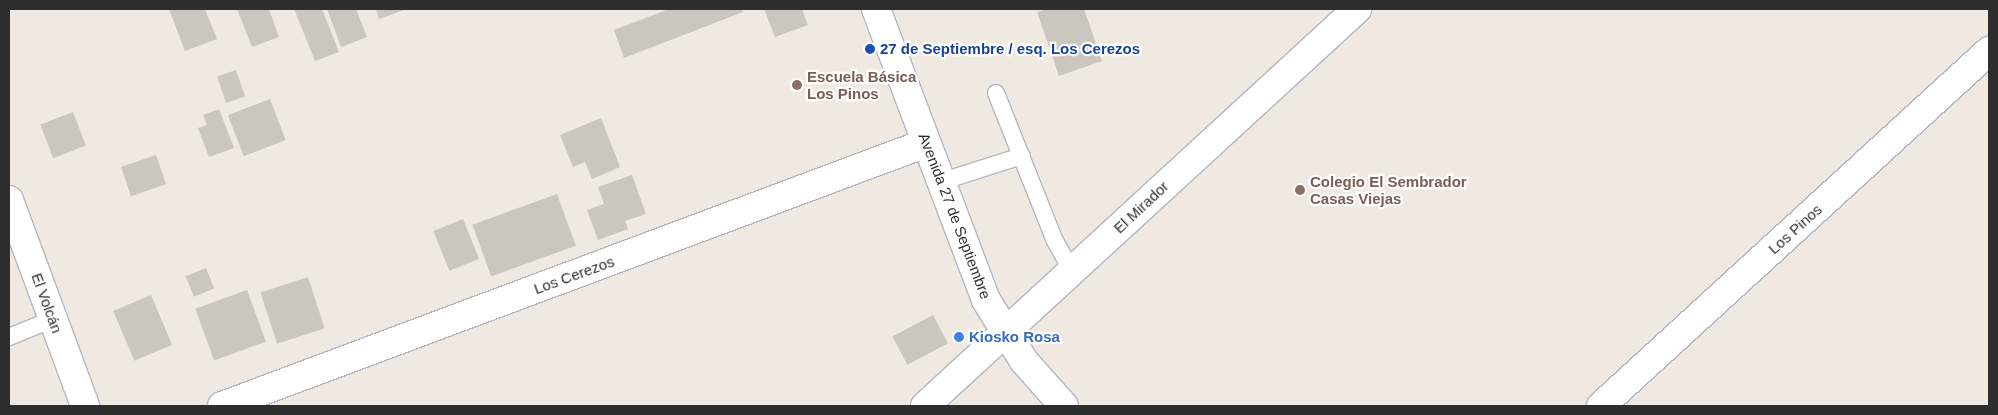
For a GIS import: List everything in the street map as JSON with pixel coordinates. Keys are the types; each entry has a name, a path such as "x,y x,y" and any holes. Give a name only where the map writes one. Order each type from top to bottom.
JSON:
{"street":[{"name":"Avenida 27 de Septiembre","path":"876,9 986,300 1004,333 1024,361 1064,406"},
{"name":"El Mirador","path":"925,406 1357,9"},
{"name":"Los Pinos","path":"1600,406 1989,52"},
{"name":"Los Cerezos","path":"222,406 926,143"},
{"name":"El Volcán","path":"9,200 85,406"}],"lane":[{"path":"996,93 1054,239 1072,271"},
{"path":"940,182 1022,156"},
{"path":"9,336 53,320"}],"building":[{"path":"169,9 205,9 217,39 185,51"},
{"path":"237,9 269,9 279,37 252,47"},
{"path":"294,9 322,9 339,52 315,61"},
{"path":"327,9 356,9 367,37 341,47"},
{"path":"376,9 407,9 379,19"},
{"path":"669,9 741,9 743,12 624,58 614,30"},
{"path":"764,9 802,9 808,25 775,37"},
{"path":"1047,9 1084,9 1102,61 1059,76 1037,12"},
{"path":"236,70 245,96 226,103 217,77"},
{"path":"270,99 286,140 244,156 228,115"},
{"path":"219,109 234,148 209,157 198,128 207,125 203,115"},
{"path":"73,112 86,146 53,158 40,125"},
{"path":"601,118 620,167 592,179 585,162 573,167 560,135"},
{"path":"156,155 166,184 131,196 121,167"},
{"path":"632,175 646,214 625,221 628,229 598,240 587,210 604,204 598,187"},
{"path":"557,194 576,246 491,276 472,225"},
{"path":"463,219 479,259 449,271 433,231"},
{"path":"206,268 214,288 194,297 186,276"},
{"path":"308,277 325,328 277,344 260,292"},
{"path":"247,290 266,342 214,360 195,309"},
{"path":"151,295 172,345 134,361 113,311"},
{"path":"933,315 948,343 907,365 892,337"}],"place":[{"name":"27 de Septiembre / esq. Los Cerezos","path":"870,49"},
{"name":"Escuela Básica Los Pinos","path":"797,85"},
{"name":"Colegio El Sembrador Casas Viejas","path":"1300,190"},
{"name":"Kiosko Rosa","path":"959,337"}]}
